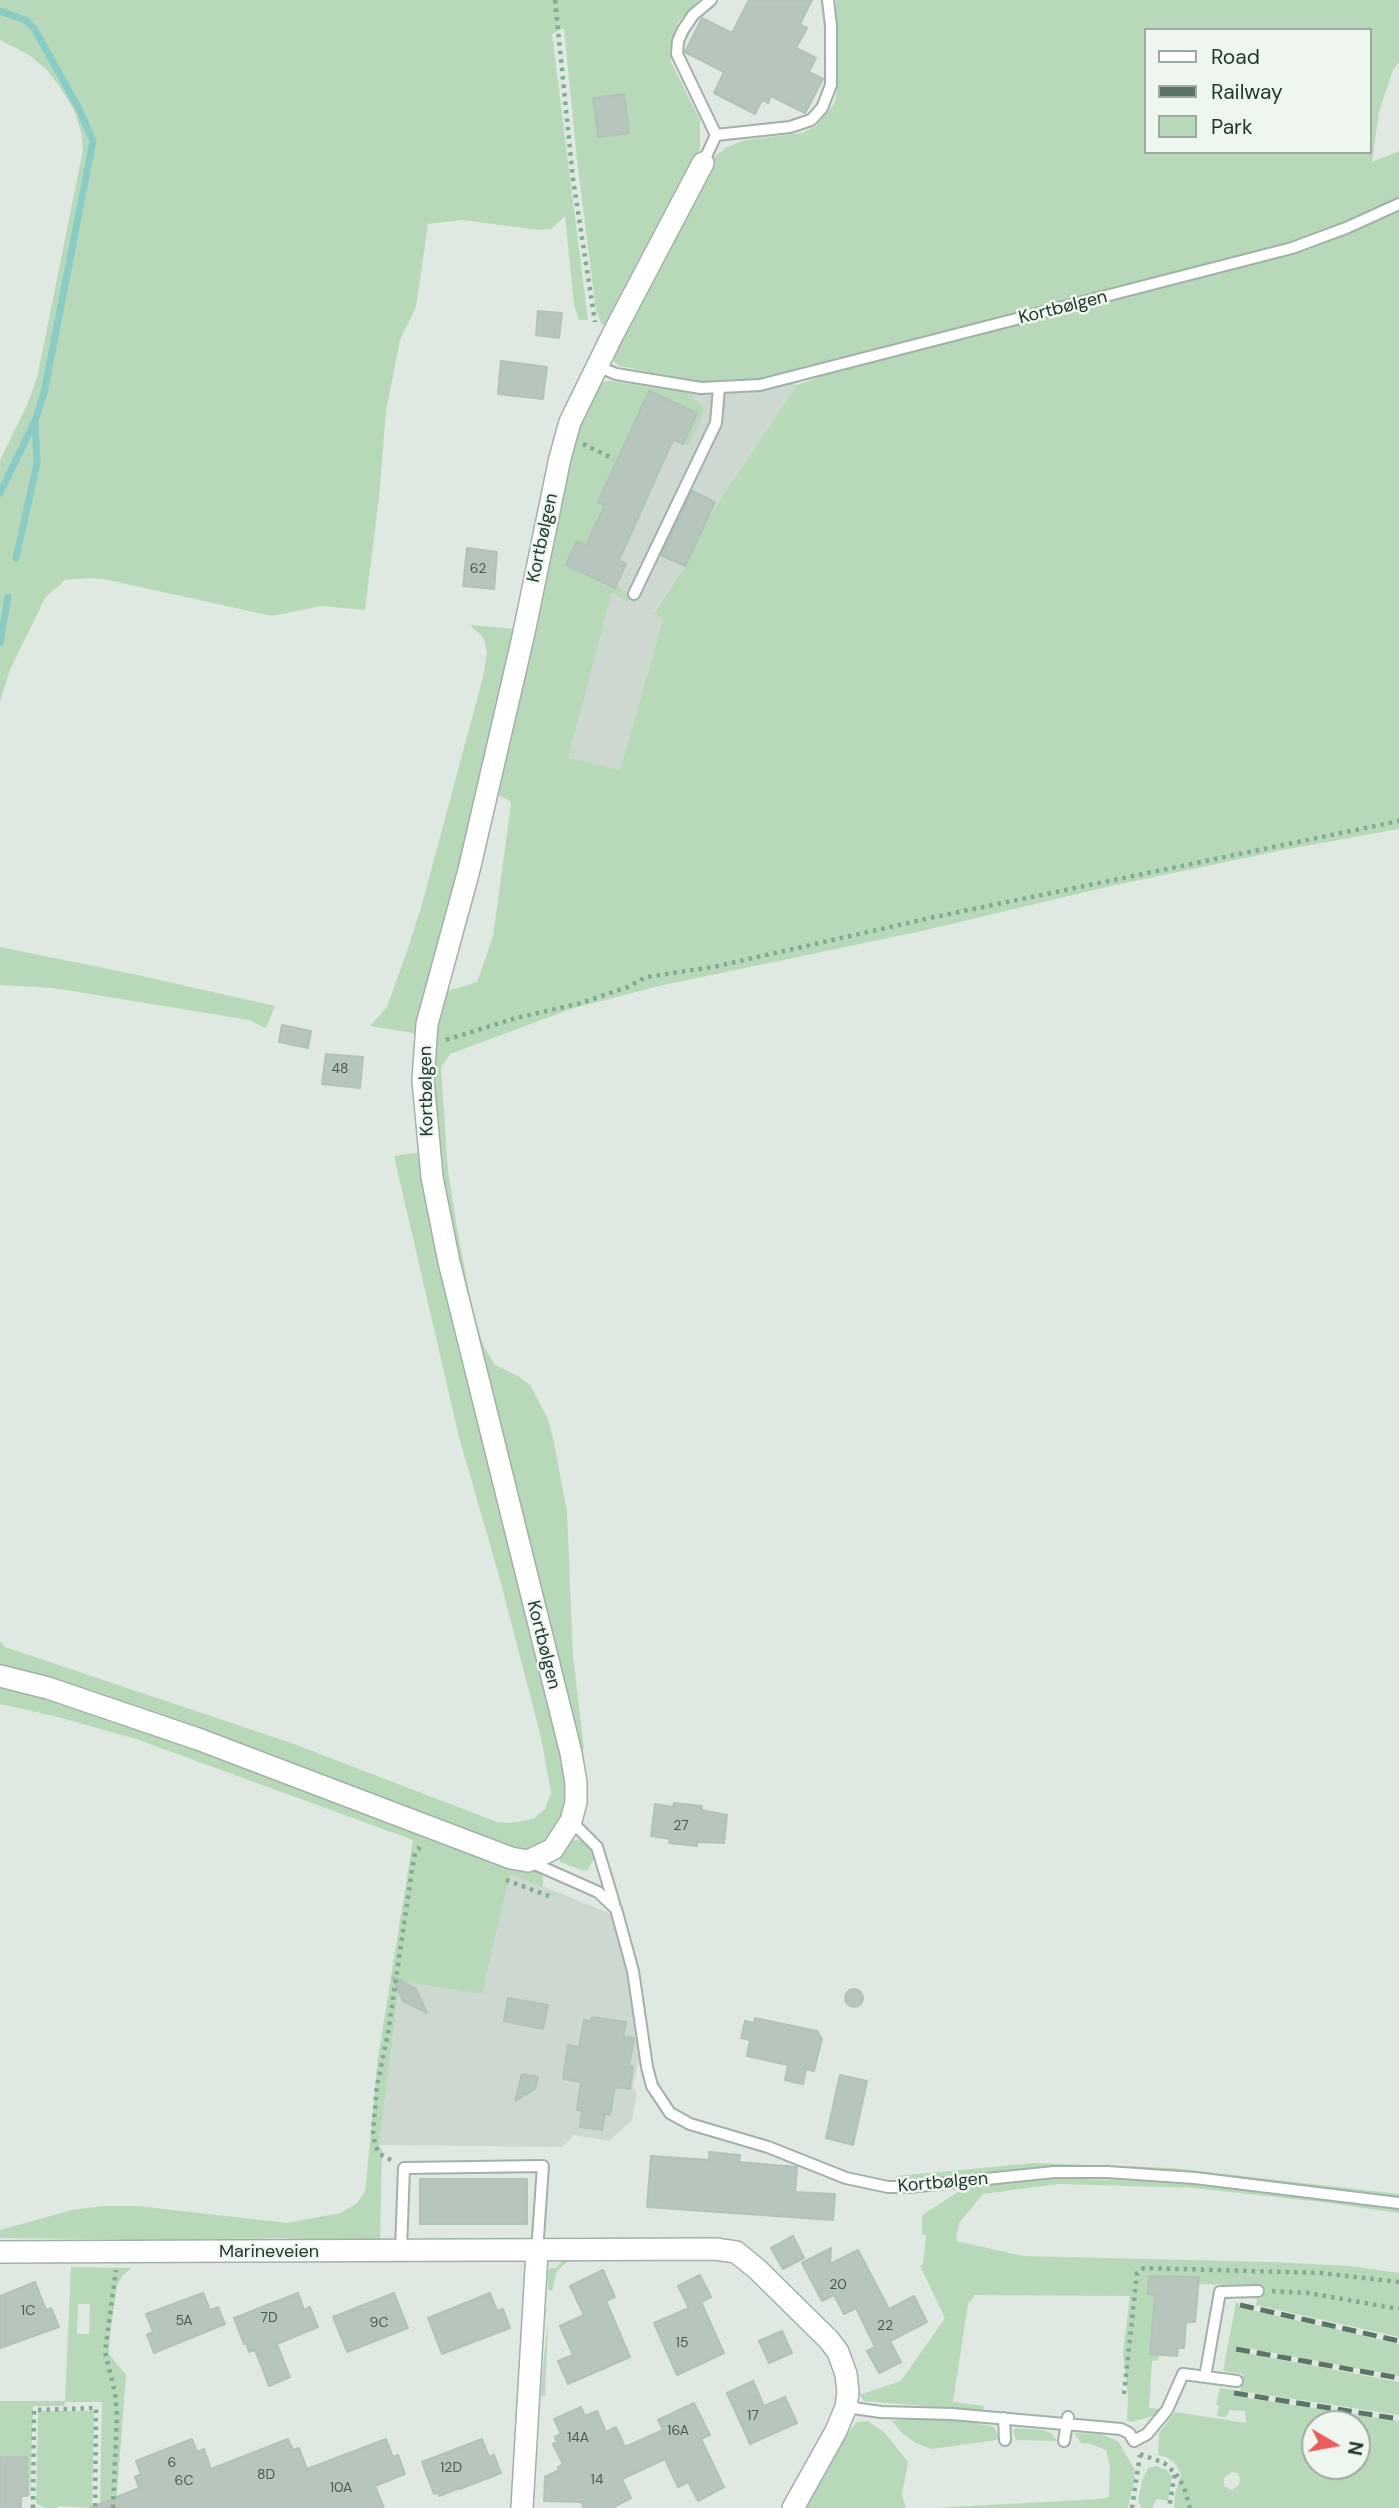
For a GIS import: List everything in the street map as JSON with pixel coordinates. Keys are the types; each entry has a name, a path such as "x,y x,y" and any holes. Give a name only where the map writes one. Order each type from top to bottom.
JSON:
{"street":[{"name":"Kortbølgen","path":"528,1861 553,1849 571,1821 576,1802 576,1783 571,1753 456,1289 432,1177 423,1080 427,1024 469,870 570,422 703,163"},
{"path":"0,1676 48,1688 198,1739 511,1858 528,1861"},
{"name":"Marineveien","path":"0,2252 537,2252 715,2249 736,2252 829,2340 838,2352 846,2374 846,2407 836,2431 793,2508"},
{"path":"522,2508 537,2252"}],"lane":[{"path":"711,0 693,15 683,30 678,41 677,54 716,135"},
{"path":"716,135 790,127 811,120 822,108 831,85 828,0"},
{"path":"703,163 716,135"},
{"name":"Kortbølgen","path":"601,358 616,374 701,388 760,384 1292,248 1399,204"},
{"path":"634,594 716,423 719,388"},
{"name":"Kortbølgen","path":"571,1821 597,1847 617,1909 633,1971 652,2087 670,2113 690,2124 768,2147 846,2178 888,2187 1054,2172 1107,2172 1221,2181 1399,2203"},
{"path":"528,1861 598,1892 617,1909"},
{"path":"401,2250 404,2168 542,2166 537,2252"},
{"path":"1206,2377 1220,2292 1258,2291"},
{"path":"846,2407 881,2412 1008,2416 1121,2425 1134,2441 1147,2434 1167,2410 1183,2374 1237,2381"},
{"path":"1005,2440 1008,2416"},
{"path":"1064,2441 1068,2421"}],"path":[{"path":"555,0 573,179 601,358"},
{"path":"566,435 614,459"},
{"path":"425,1046 516,1018 581,1003 628,987 646,977 713,967 930,918 1399,821"},
{"path":"404,2168 380,2154 375,2146 373,2131 377,2086 388,2033 415,1853 418,1847 431,1851"},
{"path":"504,1880 549,1896"},
{"path":"113,2508 116,2393 105,2352 119,2252"},
{"path":"1258,2291 1308,2294 1399,2309"},
{"path":"33,2508 34,2410 96,2408 95,2508"},
{"path":"1132,2508 1140,2454 1134,2441"},
{"path":"1140,2454 1164,2463 1175,2473 1184,2487 1190,2508"},
{"path":"1169,2508 1175,2473"}],"shaded area":[{"path":"609,381 710,394 748,392 792,382 797,385 708,518 685,566 654,612 663,619 620,770 568,759 508,728"},
{"path":"510,1873 609,1913 616,1925 637,2024 639,2057 633,2088 637,2092 632,2120 609,2141 574,2135 562,2147 379,2145 400,1981"}],"green space":[{"path":"0,0 699,0 678,22 670,49 671,62 700,120 700,148 696,163 609,323 602,325 596,311 564,28 552,34 588,320 579,320 574,305 565,216 551,229 538,230 463,220 428,224 416,307 400,340 386,411 379,498 365,610 321,606 272,616 108,580 65,580 45,598 10,670 0,701 0,460 37,378 83,150 75,112 60,87 46,69 29,55 0,40"},
{"path":"836,0 1399,0 1399,62 1393,70 1379,112 1372,162 1399,151 1399,197 1340,225 1295,241 760,380 699,382 619,366 611,358 710,160 727,147 745,140 802,133 816,126 834,104 837,91"},
{"path":"1399,208 1399,829 1102,888 922,931 659,986 571,1009 450,1054 441,1068 448,1171 471,1302 483,1345 495,1365 530,1385 547,1417 554,1442 567,1512 573,1656 584,1749 576,1748 444,1208 429,1065 441,993 477,982 493,936 511,804 494,793 567,444 598,383 609,381 688,393 703,407 703,415 689,445 683,444 697,413 649,391 598,501 605,505 586,545 567,565 621,589 629,597 628,602 612,592 568,758 620,770 663,619 654,613 685,566 708,518 797,385 842,369 1218,271"},
{"path":"539,538 419,1034 370,1026 387,1007 421,908 483,677 487,652 483,637 470,625 514,629"},
{"path":"0,947 275,1006 266,1028 249,1020 54,988 0,985"},
{"path":"423,1152 551,1699 570,1803 553,1838 525,1852 0,1669 0,1641 5,1647 294,1744 497,1822 533,1819 545,1809 551,1793 541,1737 459,1437 394,1156"},
{"path":"0,1682 54,1697 543,1874 543,1887 510,1874 482,1994 400,1981 379,2145 382,2150 380,2242 282,2238 0,2238 0,2230 72,2210 103,2206 138,2206 287,2223 341,2213 357,2203 365,2192 378,2058 413,1840 136,1739 0,1704"},
{"path":"571,1841 586,1842 594,1858 588,1870 560,1862 559,1856"},
{"path":"1034,2163 1172,2168 1399,2194 1399,2198 1233,2177 1109,2167 1035,2169 896,2183 896,2176"},
{"path":"1053,2178 1174,2182 1399,2208 1399,2213 1193,2188 1058,2184 983,2194 959,2223 956,2241 1023,2256 1273,2262 1350,2266 1399,2273 1399,2337 1256,2305 1258,2285 1183,2284 1158,2360 1152,2361 1149,2408 1161,2409 1160,2414 1132,2422 1127,2420 1128,2396 1123,2353 1130,2296 975,2295 968,2304 953,2402 984,2406 983,2411 864,2401 858,2392 862,2394 901,2381 945,2318 920,2266 923,2264 926,2235 922,2234 922,2215 964,2188"},
{"path":"577,2259 567,2262 557,2271 552,2291 548,2289 548,2271 556,2268 562,2261"},
{"path":"71,2267 132,2268 123,2275 117,2285 110,2334 109,2354 126,2375 116,2508 100,2508 102,2402 65,2402 64,2406 33,2406 30,2496 27,2496 27,2458 0,2457 0,2401 65,2401","holes":["78,2304 90,2304 89,2334 77,2334"]},
{"path":"1236,2302 1239,2307 1399,2344 1399,2376 1236,2346 1235,2351 1399,2382 1399,2415 1240,2391 1243,2374 1223,2371"},
{"path":"548,2321 545,2396 541,2396 544,2355"},
{"path":"1220,2388 1234,2390 1234,2396 1326,2410 1301,2410 1301,2480 1371,2480 1371,2417 1399,2421 1399,2508 1174,2508 1181,2475 1175,2463 1158,2455 1159,2433 1175,2412 1246,2423 1245,2411 1230,2410 1226,2417 1217,2416 1219,2406 1216,2405","holes":["1232,2472 1238,2473 1239,2485 1232,2490 1224,2486 1224,2478"]},
{"path":"38,2411 94,2411 92,2508 44,2508 36,2503"},
{"path":"868,2421 884,2432 908,2462 902,2495 906,2508 806,2508 844,2438 857,2422"},
{"path":"892,2421 968,2421 994,2427 997,2440 932,2449 916,2443"},
{"path":"1016,2428 1043,2430 1051,2433 1057,2441 1016,2440 1013,2431"},
{"path":"1074,2433 1100,2434 1118,2441 1134,2468 1135,2477 1128,2508 932,2508 1109,2497 1110,2467 1106,2450 1081,2443"},
{"path":"1155,2466 1167,2470 1172,2477 1168,2501 1157,2499 1152,2508 1142,2508 1138,2501 1142,2481 1148,2468"}],"building":[{"path":"749,0 812,0 800,24 807,28 796,48 816,58 809,72 823,79 805,113 771,96 768,103 762,100 755,114 714,93 724,72 685,52 702,18 732,33"},
{"path":"624,94 629,133 598,137 593,98"},
{"path":"538,311 562,313 559,338 536,335"},
{"path":"501,361 547,367 543,399 498,394"},
{"path":"649,391 697,413 683,444 673,440 619,560 626,564 615,588 566,565 577,541 586,545 605,505 598,502"},
{"path":"692,491 715,502 685,566 661,555"},
{"path":"467,548 497,552 494,589 463,586"},
{"path":"282,1025 311,1031 308,1048 279,1042"},
{"path":"326,1054 363,1057 360,1088 322,1084"},
{"path":"674,1803 702,1806 701,1810 727,1815 724,1843 697,1842 697,1846 669,1843 670,1839 651,1836 655,1804 673,1807"},
{"path":"392,1976 416,1989 427,2013 403,2001"},
{"path":"854,1989 860,1992 863,1998 860,2004 854,2007 848,2004 845,1998 848,1992"},
{"path":"508,1998 548,2005 543,2029 504,2021"},
{"path":"592,2017 626,2022 623,2037 634,2038 629,2066 633,2067 630,2089 615,2087 610,2115 605,2114 602,2130 580,2127 582,2111 577,2110 581,2082 563,2079 568,2045 579,2047 584,2020 591,2021"},
{"path":"755,2018 817,2031 822,2039 814,2071 806,2069 803,2084 785,2080 788,2065 747,2056 750,2040 741,2038 745,2021 754,2023"},
{"path":"522,2074 538,2077 535,2089 515,2101"},
{"path":"840,2075 867,2081 853,2145 826,2138"},
{"path":"709,2152 740,2155 739,2162 797,2167 795,2192 835,2194 833,2220 647,2207 651,2156 709,2160"},
{"path":"420,2179 527,2179 527,2224 420,2224"},
{"path":"793,2236 804,2258 783,2269 771,2248"},
{"path":"831,2248 830,2264 858,2250 889,2309 914,2296 927,2322 890,2341 901,2362 879,2373 867,2351 875,2347 856,2308 844,2314 834,2295 822,2301 802,2263"},
{"path":"603,2270 615,2297 606,2301 630,2357 568,2384 558,2361 573,2355 560,2326 584,2315 570,2286"},
{"path":"700,2275 711,2297 701,2302 724,2353 677,2375 654,2323 689,2308 678,2286"},
{"path":"1149,2276 1199,2277 1195,2322 1186,2322 1184,2348 1178,2348 1177,2356 1150,2354 1155,2295 1148,2294"},
{"path":"35,2282 46,2310 51,2308 59,2327 0,2348 0,2296"},
{"path":"203,2293 210,2310 218,2307 225,2324 154,2353 147,2335 153,2332 146,2314"},
{"path":"298,2293 304,2310 310,2307 318,2327 277,2344 290,2377 269,2386 255,2350 249,2352 234,2318"},
{"path":"394,2293 408,2328 347,2352 333,2317"},
{"path":"490,2293 497,2311 503,2309 510,2328 442,2354 428,2318"},
{"path":"782,2331 792,2353 769,2363 759,2341"},
{"path":"753,2381 764,2406 785,2397 797,2423 750,2444 727,2393"},
{"path":"694,2403 710,2435 701,2439 724,2487 698,2501 688,2482 678,2487 665,2459 622,2479 631,2498 612,2508 584,2508 581,2502 544,2501 545,2477 559,2470 558,2467 563,2464 553,2444 557,2442 555,2437 561,2434 554,2419 581,2407 585,2416 597,2411 606,2432 616,2427 625,2447 663,2430 658,2420"},
{"path":"192,2439 197,2452 204,2449 211,2469 288,2439 293,2450 299,2448 307,2469 386,2439 393,2457 398,2455 405,2474 375,2486 384,2508 90,2508 139,2488 135,2477 141,2474 136,2461"},
{"path":"482,2439 489,2457 494,2455 501,2473 439,2496 438,2492 434,2494 422,2462"},
{"path":"0,2457 27,2457 27,2496 21,2496 21,2508 0,2508"}],"waterway":[{"path":"0,11 25,20 34,28 79,109 93,141 44,393 35,421 0,493"},
{"path":"16,558 37,463 35,421"},
{"path":"0,643 8,597"}],"railway":[{"path":"1240,2305 1399,2341"},
{"path":"1236,2349 1399,2378"},
{"path":"1234,2393 1399,2419"}]}
